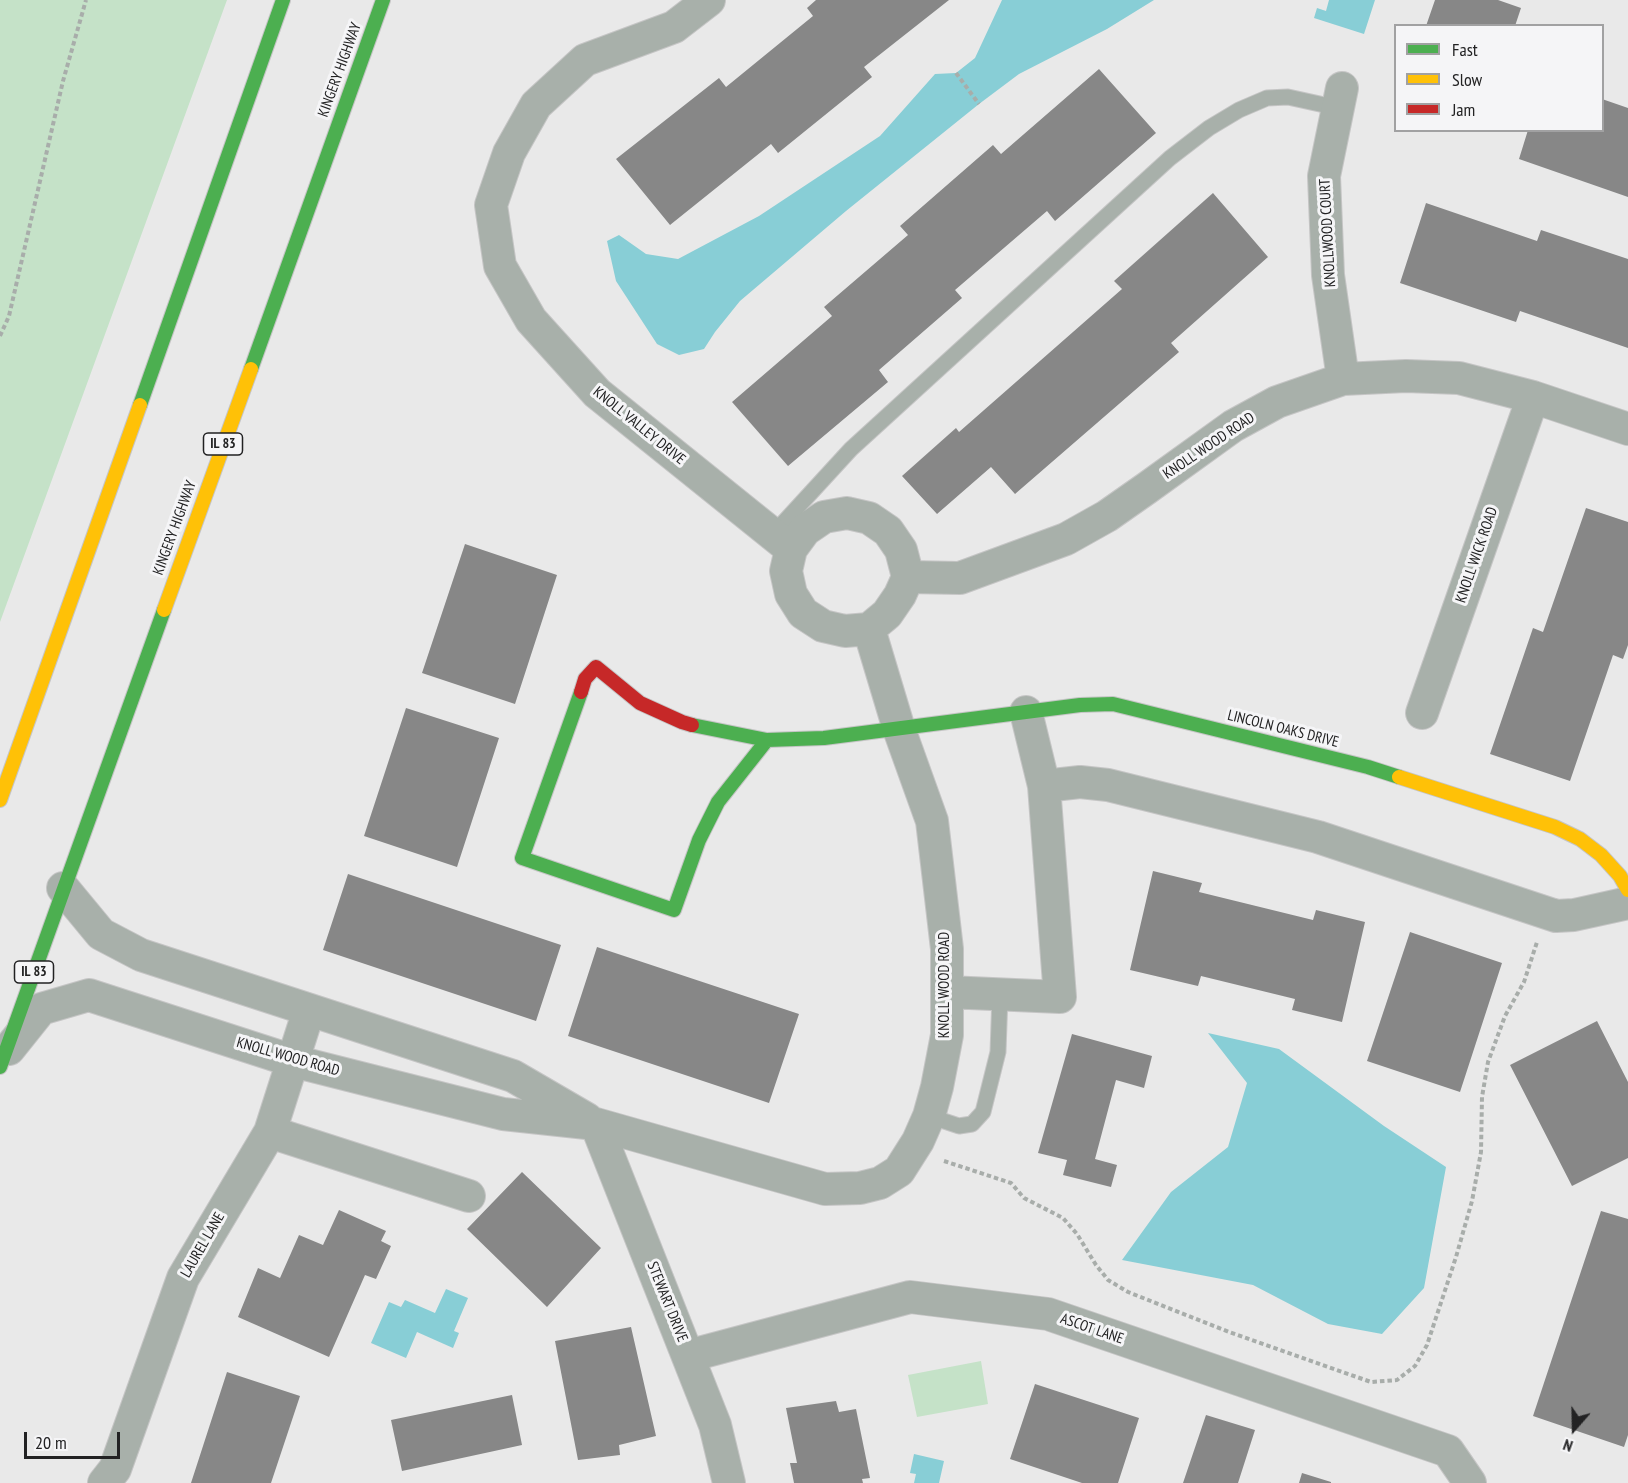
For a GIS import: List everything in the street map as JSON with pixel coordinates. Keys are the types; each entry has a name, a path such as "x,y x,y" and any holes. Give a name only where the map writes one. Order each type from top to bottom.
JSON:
{"main road":[{"path":"0,801 284,0"},
{"name":"KINGERY HIGHWAY","path":"2,1061 383,0"},
{"name":"LINCOLN OAKS DRIVE","path":"767,740 718,802 699,840 674,910 522,858 585,679 596,667 640,702 682,722 767,740 824,738 1080,705 1113,704 1368,767 1555,827 1580,839 1601,855 1620,876 1628,890"}],"street":[{"name":"KNOLL VALLEY DRIVE","path":"709,0 674,27 585,60 542,99 536,105 509,153 491,205 500,266 531,320 597,393 782,541"},
{"name":"KNOLLWOOD COURT","path":"1340,98 1324,176 1328,275 1343,379"},
{"name":"KNOLL WOOD ROAD","path":"908,577 960,578 1066,539 1107,516 1233,426 1277,402 1343,379 1406,376 1459,378 1533,398 1628,429"},
{"name":"KNOLL WICK ROAD","path":"1422,713 1533,398"},
{"path":"847,513 869,518 888,531 901,550 908,577 900,595 887,614 869,629 845,631 823,626 803,613 791,594 782,541 805,530 824,517 847,513"},
{"name":"KNOLL WOOD ROAD","path":"2,1061 41,1009 89,995 293,1061 503,1114 596,1124 825,1189 860,1188 880,1183 899,1171 929,1116 947,1035 947,949 932,821 899,729 869,629"},
{"path":"947,992 1060,997 1044,786 1026,712"},
{"path":"1044,786 1080,782 1108,786 1318,837 1556,916 1574,915 1628,903"},
{"name":"KNOLL WOOD ROAD","path":"63,888 101,934 141,955 513,1076 596,1124"},
{"name":"LAUREL LANE","path":"104,1483 115,1469 183,1278 270,1132 309,1010"},
{"name":"STEWART DRIVE","path":"596,1124 714,1425 729,1483"},
{"path":"270,1132 469,1196"},
{"name":"ASCOT LANE","path":"688,1356 910,1297 1048,1314 1448,1450 1470,1483"}],"lane":[{"path":"782,541 851,449 1170,158 1209,128 1239,110 1267,98 1340,98"},
{"path":"929,1116 959,1126 972,1124 983,1112 998,1052 1000,995"}],"path":[{"path":"0,336 9,316 63,81 86,0"},
{"path":"956,74 979,104"},
{"path":"912,1150 1011,1183 1024,1198 1063,1218 1077,1234 1108,1280 1128,1292 1229,1332 1371,1382 1397,1380 1415,1365 1427,1345 1456,1257 1472,1201 1481,1152 1482,1097 1488,1062 1505,1016 1524,982 1547,912"}],"green space":[{"path":"0,0 227,0 0,622"},
{"path":"981,1361 988,1404 917,1417 908,1375"}],"water":[{"path":"1002,0 1154,0 1107,29 1019,74 979,104 846,211 740,301 704,349 679,355 657,344 616,281 607,241 619,235 646,254 678,259 759,216 880,136 935,74 956,73 975,58"},
{"path":"1329,0 1375,0 1364,34 1314,18 1317,8 1326,11"},
{"path":"1208,1033 1279,1049 1384,1126 1446,1167 1424,1288 1382,1334 1328,1324 1253,1285 1122,1260 1171,1192 1228,1147 1247,1083"},
{"path":"446,1289 468,1298 454,1331 459,1333 453,1348 417,1332 406,1358 371,1343 389,1302 401,1307 405,1300 435,1313"},
{"path":"914,1454 944,1461 939,1483 914,1483 916,1474 910,1473"}],"building":[{"path":"816,0 949,0 864,67 872,77 778,153 771,144 670,225 616,159 719,78 726,87 813,16 807,8"},
{"path":"1435,0 1498,0 1521,8 1516,24 1427,24"},
{"path":"1099,69 1156,133 1055,221 1047,211 955,290 962,298 879,370 888,382 788,466 732,402 832,316 824,307 908,235 900,226 993,145 1001,154"},
{"path":"1604,100 1628,108 1628,197 1519,159 1527,132 1604,132"},
{"path":"1213,193 1268,257 1171,343 1179,352 1015,494 991,467 937,514 902,476 956,428 959,432 1122,289 1114,281"},
{"path":"1426,203 1537,241 1541,230 1628,259 1628,348 1520,311 1516,322 1400,283"},
{"path":"1586,508 1628,522 1628,645 1623,659 1613,655 1570,781 1490,754 1533,628 1543,632"},
{"path":"465,544 557,575 515,704 422,673"},
{"path":"406,708 499,738 457,867 364,836"},
{"path":"1153,871 1202,883 1199,892 1313,920 1316,910 1365,922 1342,1022 1292,1010 1295,999 1201,976 1198,986 1130,970"},
{"path":"348,874 561,945 536,1021 323,950"},
{"path":"1410,932 1502,963 1460,1092 1367,1061"},
{"path":"597,947 799,1014 769,1103 568,1036"},
{"path":"1597,1021 1628,1082 1628,1158 1572,1186 1510,1065"},
{"path":"1072,1034 1152,1056 1144,1088 1116,1080 1095,1159 1117,1165 1111,1187 1063,1175 1067,1160 1038,1153"},
{"path":"522,1172 601,1248 547,1307 467,1229"},
{"path":"339,1210 386,1231 381,1241 391,1246 376,1279 365,1275 329,1357 238,1317 258,1268 280,1278 299,1235 323,1245"},
{"path":"1601,1211 1628,1219 1628,1435 1624,1447 1533,1416"},
{"path":"631,1327 656,1436 619,1445 620,1455 578,1460 555,1341"},
{"path":"227,1372 300,1396 271,1483 191,1483"},
{"path":"1035,1384 1139,1418 1118,1483 1082,1483 1010,1459"},
{"path":"512,1395 522,1445 402,1471 391,1420"},
{"path":"836,1401 839,1412 856,1409 870,1478 862,1479 863,1483 794,1483 790,1463 797,1463 786,1408"},
{"path":"1206,1415 1255,1430 1238,1483 1183,1483"},
{"path":"1302,1473 1331,1482 1331,1483 1299,1483"}],"traffic: fast":[{"path":"140,405 283,0"},
{"path":"251,369 383,0"},
{"path":"0,1067 164,610"},
{"path":"581,692 522,858 674,910 699,840 718,802 767,740"},
{"path":"692,725 767,740 824,738 1080,705 1113,704 1368,767 1399,777"}],"traffic: slow":[{"path":"164,610 251,369"},
{"path":"0,800 140,405"},
{"path":"1399,777 1555,827 1580,839 1601,855 1620,876 1628,890"}],"traffic: jam":[{"path":"581,692 585,679 596,667 640,703 692,725"}]}
